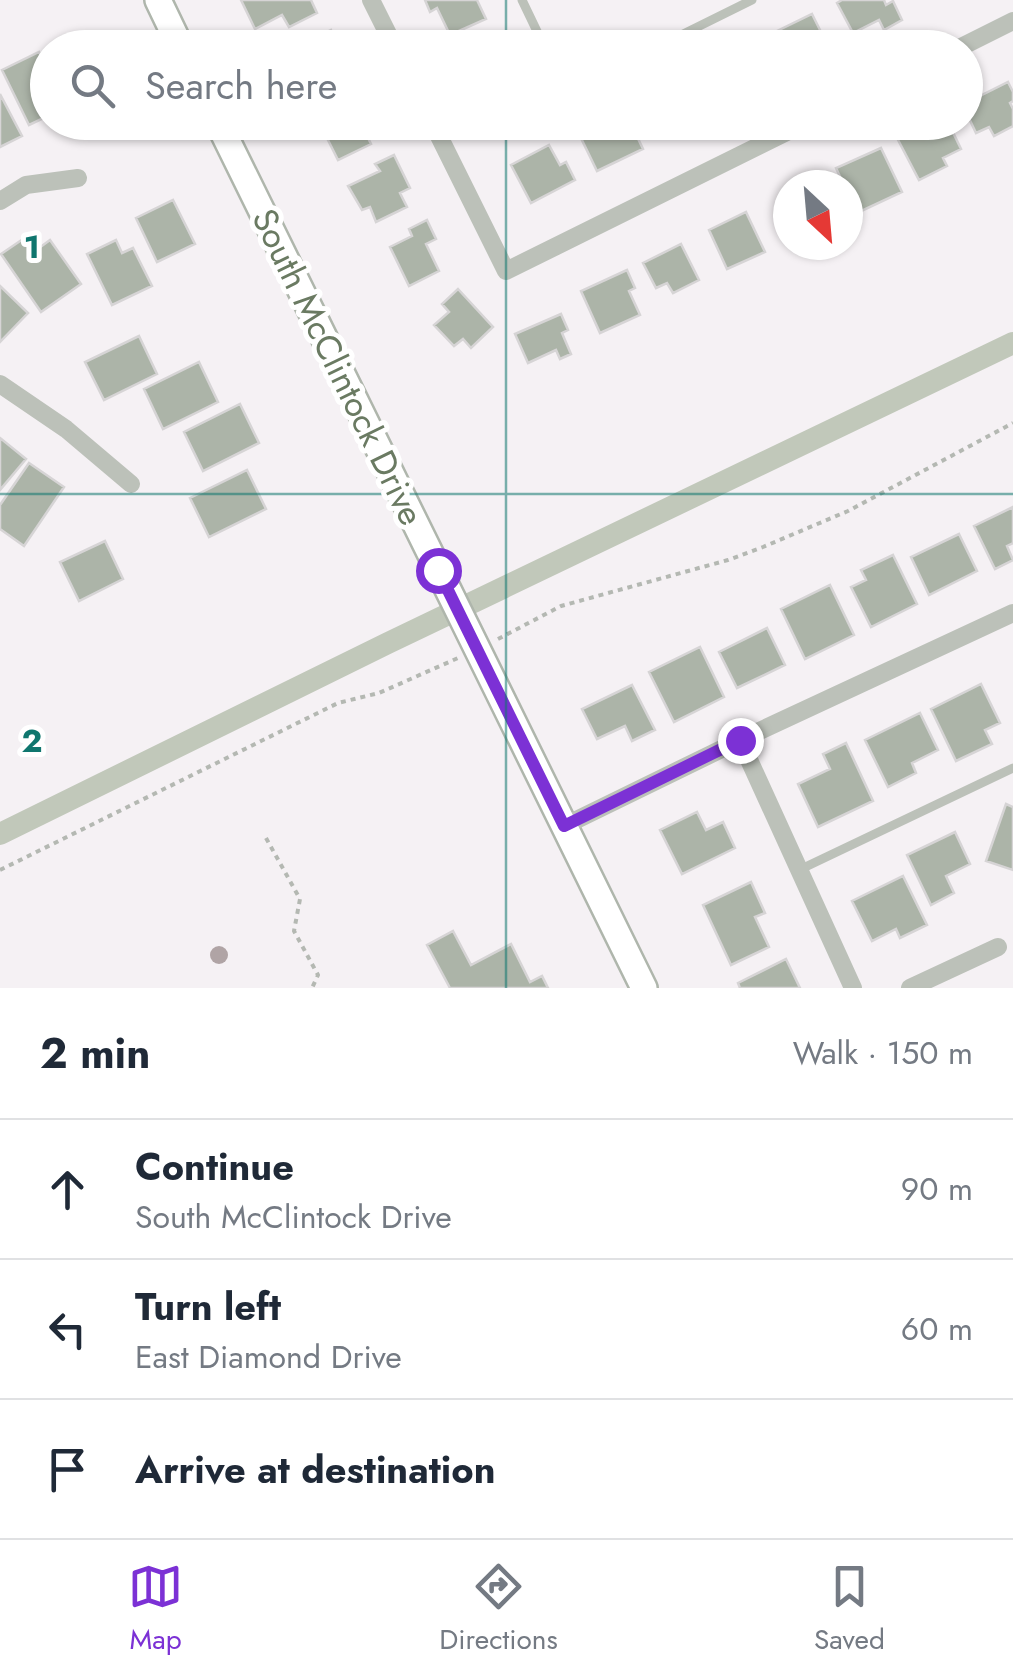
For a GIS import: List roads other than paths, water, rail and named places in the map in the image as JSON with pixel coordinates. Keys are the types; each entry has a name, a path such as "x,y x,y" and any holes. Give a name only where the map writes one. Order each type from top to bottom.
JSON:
{"main road":[{"path":"158,0 172,30"},
{"name":"South McClintock Drive","path":"227,140 644,988"}],"street":[{"path":"371,0 385,30"},
{"path":"983,36 1013,21"},
{"path":"441,140 506,271 771,140"},
{"path":"0,201 26,185 78,178"},
{"path":"0,384 66,429 131,484"},
{"path":"564,826 1013,613"},
{"path":"740,740 853,988"},
{"path":"910,988 998,947"}],"lane":[{"path":"522,0 536,30"},
{"path":"692,30 752,0"},
{"path":"799,870 1013,768"}],"waterway":[{"path":"0,834 1013,343"}]}
